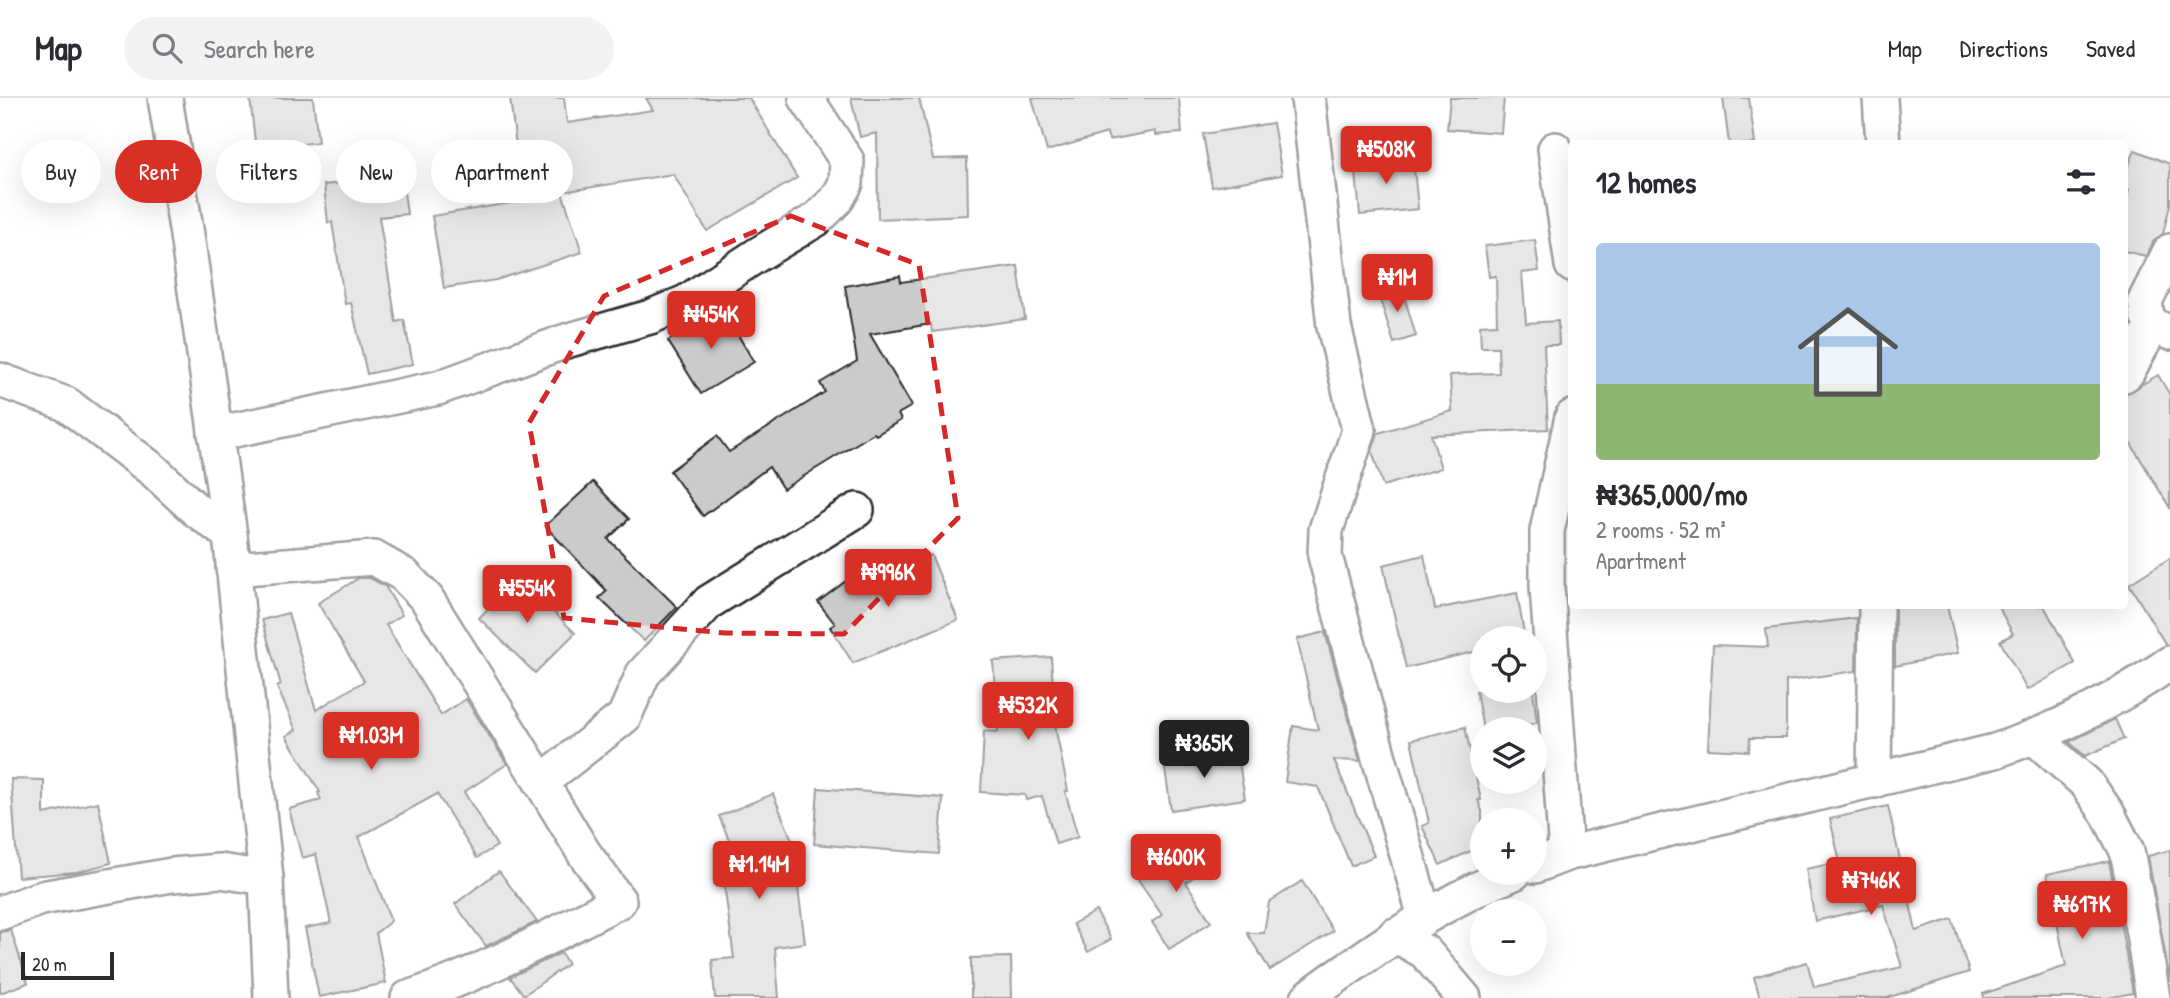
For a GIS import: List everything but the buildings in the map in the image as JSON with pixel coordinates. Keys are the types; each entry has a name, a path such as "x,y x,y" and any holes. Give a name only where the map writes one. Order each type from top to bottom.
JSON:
{"street":[{"path":"165,98 230,536 266,878 271,998"},
{"path":"215,434 438,388 566,341 650,317 686,302 817,219 837,199 846,183 847,161 806,98"},
{"path":"1308,98 1334,326 1359,430 1326,530 1325,556 1424,917"},
{"path":"1880,98 1882,140"},
{"path":"1555,149 1568,238"},
{"path":"2128,370 2161,329 2147,316 2145,301 2170,251"},
{"path":"0,380 66,404 153,470 196,510 230,536"},
{"path":"1566,854 1547,587 1547,531 1568,435"},
{"path":"541,782 624,717 643,674 709,603 856,510"},
{"path":"233,569 374,558 404,575 427,599 584,853 619,901 440,988 408,998"},
{"path":"1874,781 1877,609"},
{"path":"1547,861 1566,854 1996,751 2035,738 2105,703 2170,663"},
{"path":"2035,738 2087,784 2108,814 2126,851 2153,998"},
{"path":"0,913 41,898 172,875 219,871 266,878"},
{"path":"1308,998 1395,935 1482,885"},
{"path":"1395,935 1425,951 1464,998"}],"highlighted area":[{"path":"791,216 919,265 958,518 844,634 725,633 564,618 529,423 604,296"}]}
